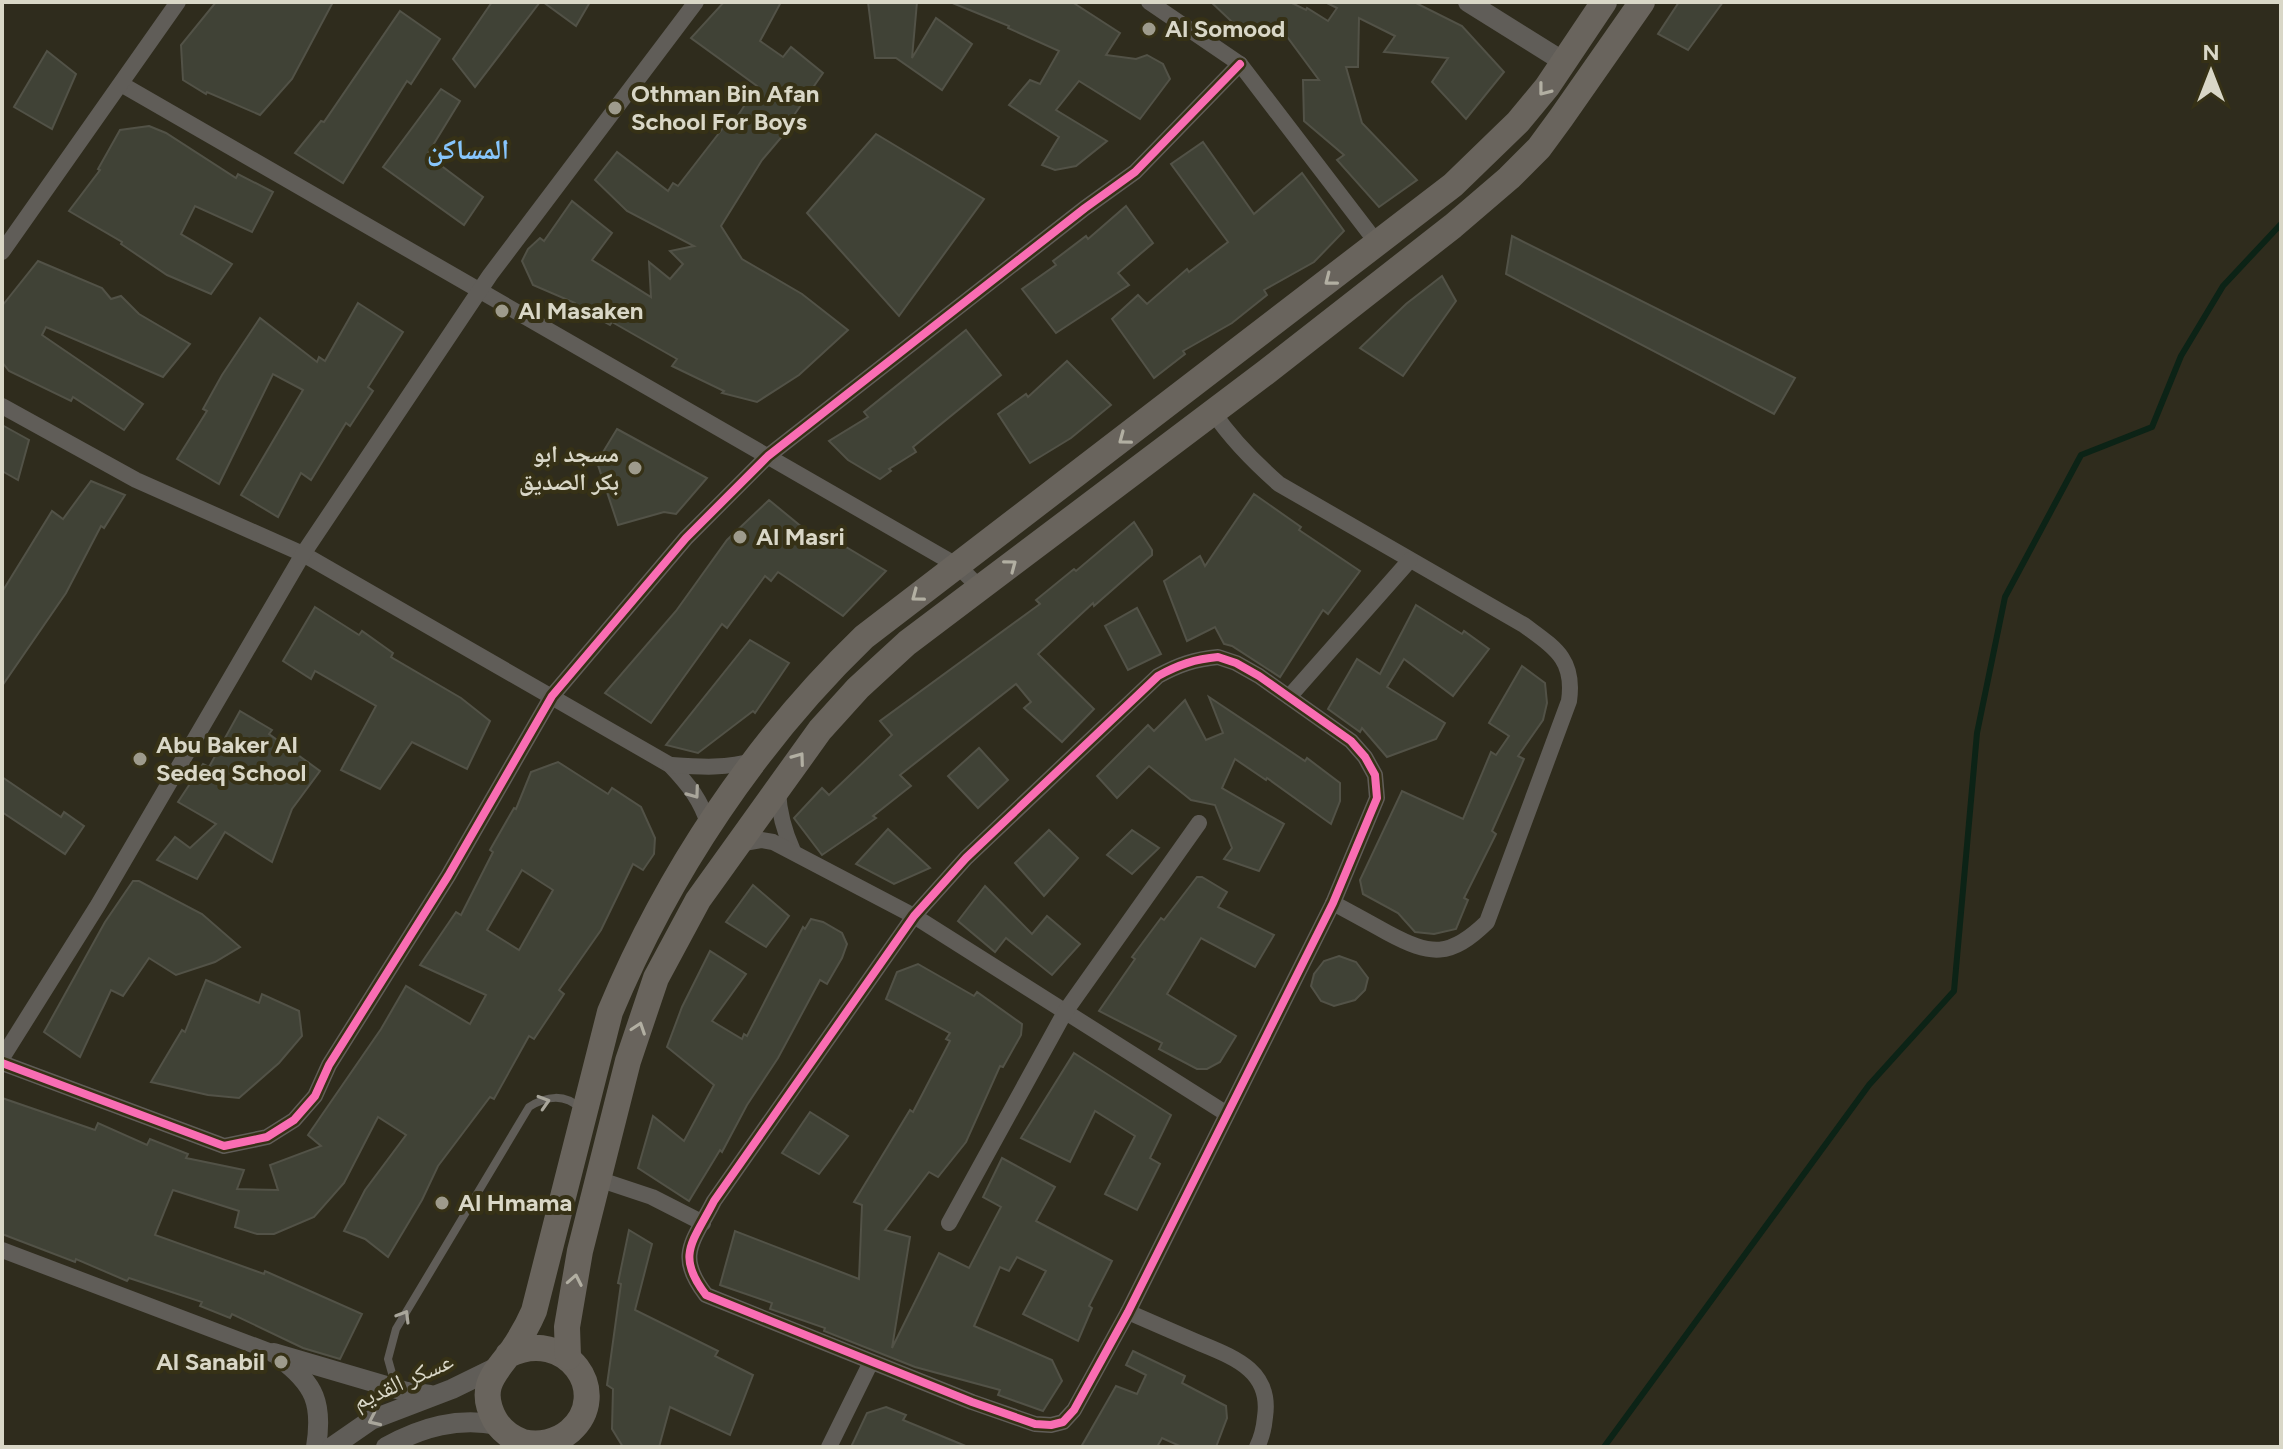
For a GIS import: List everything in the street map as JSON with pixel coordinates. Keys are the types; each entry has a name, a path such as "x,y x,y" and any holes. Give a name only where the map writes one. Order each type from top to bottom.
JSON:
{"main road":[{"path":"502,1361 522,1348 538,1346 554,1349 568,1357 579,1370 585,1385 585,1402 580,1417 563,1441 540,1444 508,1436 491,1412 488,1396 490,1381 502,1361 524,1333 534,1311 610,1012 659,907 709,826 824,676 864,637 1453,185 1518,122 1564,62 1604,2"},
{"path":"568,1357 567,1327 571,1299 598,1179 628,1061 656,978 698,900 820,730 858,688 907,643 1213,412 1453,226 1509,178 1539,148 1642,2"}],"street":[{"path":"2,252 178,2"},
{"path":"696,2 481,291 303,554 98,905 2,1061 224,1146 251,1142 281,1130 315,1096 335,1056 448,876 552,696 686,538 768,456 1135,172 1240,64"},
{"path":"1149,2 1240,64 1377,243"},
{"path":"1468,2 1564,62"},
{"path":"121,84 958,566 980,588"},
{"path":"2,406 136,480 303,554 670,765 693,789 703,806 709,826"},
{"path":"1213,412 1227,433 1279,484 1524,625 1551,645 1566,664 1572,681 1569,701 1487,922 1472,937 1456,946 1436,950 1417,949 1333,903"},
{"path":"1289,697 1410,560"},
{"path":"1218,657 1236,663 1351,741 1365,757 1375,775 1377,798 1333,903 1128,1312 1074,1410 1063,1422 1035,1424 972,1402 706,1295 692,1277 688,1264 690,1247 714,1201 914,916 966,858 1158,676 1200,658 1218,657"},
{"path":"670,765 737,766 759,758"},
{"path":"778,788 781,819 793,851"},
{"path":"949,1223 1065,1012 1199,823"},
{"path":"738,844 761,840 773,842 914,916 1227,1114"},
{"path":"598,1179 652,1197 703,1223"},
{"path":"2,1250 274,1353 397,1389 434,1396"},
{"path":"1128,1312 1250,1368 1262,1386 1267,1401 1262,1438 1257,1447"},
{"path":"274,1353 297,1370 316,1398 319,1414 316,1447"},
{"name":"عسكر القديم","path":"332,1447 371,1420 434,1396 502,1361"},
{"path":"829,1447 871,1362"},
{"path":"386,1447 406,1436 464,1420 508,1436"}],"lane":[{"path":"397,1389 388,1359 396,1329 529,1107 553,1097 575,1103 584,1113"}],"building":[{"path":"216,2 333,2 292,79 260,115 206,94 183,80 181,45"},
{"path":"492,2 540,2 475,87 453,59"},
{"path":"543,2 590,2 576,26"},
{"path":"724,2 781,2 760,41 783,57 791,47 823,73 792,118 796,120 762,160 721,226 742,259 802,294 848,330 799,375 757,402 722,393 724,391 672,366 677,359 612,322 610,325 575,303 533,285 522,261 528,249 540,238 544,241 572,201 612,233 592,260 651,297 649,262 670,279 683,264 670,251 694,246 627,211 595,180 617,152 668,191 673,183 678,186 723,128 728,131 757,86 691,38"},
{"path":"868,2 917,2 912,58 936,18 972,44 942,90 896,58 875,58"},
{"path":"950,2 1072,2 1120,33 1106,55 1136,59 1147,55 1163,64 1170,79 1140,119 1079,81 1056,110 1107,141 1076,166 1055,170 1042,165 1059,137 1009,105 1030,80 1040,84 1059,51"},
{"path":"1211,2 1290,2 1328,21 1337,8 1325,2 1414,2 1462,26 1504,72 1466,119 1432,82 1448,58 1384,52 1395,36 1359,18 1358,67 1346,67 1362,123 1417,180 1379,207 1337,160 1344,155 1304,121 1303,80 1319,80 1282,30 1250,39"},
{"path":"1679,2 1723,2 1688,50 1658,34"},
{"path":"400,11 440,39 411,84 407,81 343,183 295,153 321,121 324,122"},
{"path":"47,51 76,74 52,129 14,107"},
{"path":"441,89 460,101 427,155 483,197 464,225 383,167"},
{"path":"149,126 166,133 236,178 238,174 273,192 252,232 195,206 181,234 232,264 211,294 167,275 122,242 69,211 100,170 120,130"},
{"path":"876,134 984,199 899,316 807,213"},
{"path":"1203,142 1254,214 1302,173 1344,231 1314,262 1264,290 1267,295 1232,323 1183,351 1185,354 1154,378 1112,319 1138,295 1147,304 1187,269 1189,272 1228,242 1171,164"},
{"path":"1126,206 1153,243 1118,273 1129,285 1056,333 1022,289 1056,265 1053,261 1086,236 1088,239"},
{"path":"1512,236 1795,378 1774,414 1506,274"},
{"path":"38,261 102,288 111,299 121,296 139,314 190,344 163,377 46,327 42,335 143,404 124,430 73,397 71,401 9,371 2,362 2,306"},
{"path":"1442,276 1456,301 1403,376 1360,348 1406,304"},
{"path":"358,303 403,332 368,387 373,391 350,426 346,423 311,480 301,473 278,517 241,495 303,390 273,374 219,484 177,459 207,411 203,409 222,375 260,318 317,362 319,357 325,361"},
{"path":"966,330 1001,375 913,447 916,452 889,469 891,471 880,479 848,460 829,441 868,417 864,412"},
{"path":"1067,361 1111,405 1071,438 1030,463 998,414 1026,394 1028,397"},
{"path":"2,425 29,440 18,480 2,471"},
{"path":"617,429 707,478 676,514 664,512 618,525 597,462"},
{"path":"91,481 125,495 104,528 101,526 66,593 2,686 2,592 52,511 63,519"},
{"path":"1254,494 1301,527 1299,530 1360,571 1328,614 1323,610 1280,677 1224,644 1215,627 1187,641 1164,581 1200,556 1205,566"},
{"path":"769,500 825,546 831,538 886,571 843,616 778,572 771,581 765,576 727,628 722,624 651,723 605,693 676,611 727,540"},
{"path":"1134,522 1152,555 1094,606 1093,603 1038,654 1094,709 1062,742 1024,708 1031,702 1016,684 900,775 911,786 873,816 876,818 822,855 794,818 822,788 829,795 892,735 880,721 1040,604 1036,600"},
{"path":"1416,605 1462,634 1464,631 1489,649 1453,696 1404,659 1387,687 1445,723 1436,739 1387,757 1362,728 1360,732 1328,709 1357,659 1380,674"},
{"path":"315,607 359,635 362,631 393,653 391,657 461,698 490,721 467,769 412,742 380,789 341,770 376,706 315,671 311,679 283,661"},
{"path":"1137,608 1161,654 1128,670 1105,626"},
{"path":"750,640 789,663 755,713 753,711 698,753 666,745"},
{"path":"1522,666 1545,683 1547,703 1543,720 1518,756 1524,759 1492,831 1496,834 1464,898 1468,900 1456,929 1434,934 1415,932 1398,913 1363,894 1360,880 1402,791 1463,819 1491,752 1496,755 1509,736 1489,723"},
{"path":"1209,697 1305,761 1307,758 1340,783 1340,801 1331,824 1235,759 1222,788 1284,824 1259,871 1224,859 1232,848 1215,805 1191,800 1149,766 1117,798 1097,776 1148,725 1154,731 1185,700 1206,740 1223,733"},
{"path":"240,711 272,730 269,734 320,771 292,809 272,862 225,832 197,879 157,860 175,837 190,848 216,824 178,802 203,764 209,767"},
{"path":"979,748 1008,780 978,808 948,776"},
{"path":"558,762 608,794 612,788 641,807 655,838 654,854 643,870 633,864 601,930 559,990 564,994 534,1039 529,1036 494,1099 490,1097 438,1166 388,1257 365,1239 344,1231 365,1190 406,1135 378,1117 344,1183 314,1217 274,1234 257,1234 235,1227 239,1211 173,1190 155,1235 264,1274 265,1271 362,1314 340,1359 303,1348 232,1314 230,1318 200,1306 202,1302 129,1278 127,1281 76,1259 75,1262 2,1234 2,1098 95,1130 98,1123 147,1145 150,1139 188,1154 186,1158 244,1170 237,1189 278,1190 270,1165 321,1146 308,1135 381,1029 406,986 470,1024 486,995 420,965 456,912 461,915 493,852 490,850 516,809 531,772","holes":["522,870 553,890 519,950 487,930"]},
{"path":"2,777 61,817 64,812 84,826 65,854 2,812"},
{"path":"888,829 930,868 894,884 856,864"},
{"path":"1049,830 1078,858 1044,896 1015,863"},
{"path":"1132,830 1159,848 1132,874 1107,855"},
{"path":"1197,877 1227,892 1218,907 1274,935 1255,967 1201,938 1167,994 1236,1036 1220,1062 1207,1069 1197,1069 1159,1049 1162,1043 1099,1011 1135,959 1132,957"},
{"path":"133,881 139,881 202,914 240,947 215,962 176,975 149,958 123,996 111,990 80,1057 44,1032 105,922"},
{"path":"753,885 789,916 766,947 726,922"},
{"path":"985,886 1032,934 1047,916 1080,944 1052,975 1006,938 995,952 958,921"},
{"path":"811,919 842,933 847,944 842,958 827,984 820,980 778,1058 689,1201 638,1168 653,1116 684,1141 714,1085 667,1047 682,1007 710,951 746,974 712,1021 742,1039 744,1034 747,1036 803,927 805,929"},
{"path":"1339,956 1356,962 1368,978 1365,990 1355,1000 1334,1006 1321,1001 1311,986 1314,974 1324,961"},
{"path":"918,964 974,996 977,992 1022,1024 1021,1035 1003,1067 1000,1066 966,1142 938,1177 929,1172 885,1230 910,1237 892,1348 939,1253 969,1268 1001,1207 983,1197 1002,1158 1055,1187 1036,1221 1112,1261 1089,1306 1092,1308 1078,1341 1023,1314 1046,1271 1017,1257 1009,1271 1000,1267 974,1326 1052,1360 1062,1381 1043,1411 998,1395 1000,1390 915,1367 824,1331 825,1328 770,1309 772,1303 720,1285 735,1231 859,1279 862,1205 854,1202 910,1110 913,1112 950,1041 946,1039 950,1033 886,999 897,972"},
{"path":"206,980 259,1003 262,994 299,1011 302,1036 279,1063 239,1098 208,1095 151,1082 182,1030 185,1032"},
{"path":"1074,1053 1171,1115 1150,1158 1160,1164 1137,1210 1105,1194 1135,1136 1095,1111 1070,1162 1021,1138"},
{"path":"810,1112 848,1136 819,1174 782,1153"},
{"path":"629,1230 652,1244 635,1310 718,1351 715,1356 753,1375 730,1435 670,1407 659,1447 623,1447 612,1429 613,1389 607,1385 621,1284 618,1283"},
{"path":"1133,1351 1185,1376 1182,1383 1226,1406 1227,1418 1216,1447 1182,1447 1162,1438 1157,1447 1081,1447 1116,1386 1137,1394 1146,1375 1126,1365"},
{"path":"886,1407 906,1415 903,1420 968,1447 851,1447 867,1413"}],"waterway":[{"path":"1604,1447 1869,1085 1954,991 1977,733 2005,597 2081,455 2152,427 2181,356 2223,286 2281,224"}],"cycle path":[{"path":"2,1063 224,1146 267,1137 294,1120 315,1096 329,1065 448,876 552,696 686,538 768,456 1135,172 1240,64"},
{"path":"1218,657 1259,676 1351,741 1375,775 1377,798 1333,903 1128,1312 1074,1410 1063,1422 1035,1424 972,1402 706,1295 691,1269 689,1258 694,1238 714,1201 914,916 966,858 1158,676 1187,663 1218,657"}],"place":[{"name":"Al Somood","path":"1149,29"},
{"name":"Othman Bin Afan School For Boys","path":"615,108"},
{"name":"Al Masaken","path":"502,311"},
{"name":"مسجد ابو بكر الصديق","path":"635,468"},
{"name":"Al Masri","path":"740,537"},
{"name":"Abu Baker Al Sedeq School","path":"140,759"},
{"name":"Al Hmama","path":"442,1203"},
{"name":"Al Sanabil","path":"281,1362"}],"district":[{"name":"المساكن","path":"468,149"}]}
